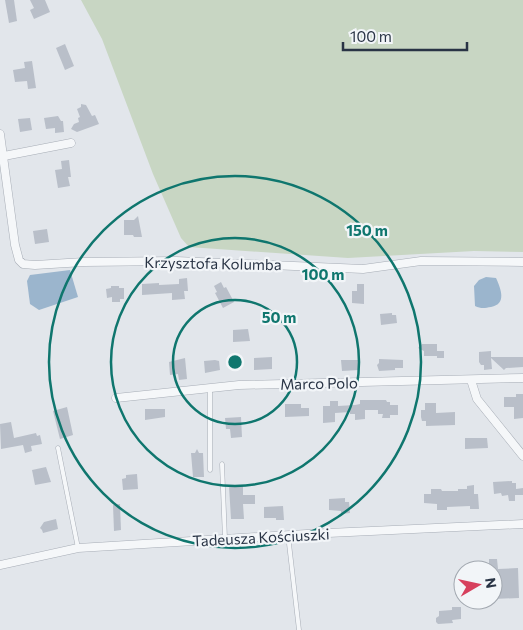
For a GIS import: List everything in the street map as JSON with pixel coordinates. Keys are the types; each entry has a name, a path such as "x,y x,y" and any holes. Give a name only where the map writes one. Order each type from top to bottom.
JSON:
{"street":[{"path":"0,134 2,152 71,143"},
{"name":"Krzysztofa Kolumba","path":"2,152 15,245 19,260 23,264 176,261 363,268 421,261 523,262"},
{"name":"Marco Polo","path":"116,398 239,385 523,378"},
{"path":"471,380 477,398 523,456"},
{"name":"Tadeusza Kościuszki","path":"0,565 78,548 288,535 523,524"}],"lane":[{"path":"210,387 210,470"},
{"path":"58,448 78,548"},
{"path":"222,464 224,539"},
{"path":"288,535 299,630"}],"green space":[{"path":"81,0 523,0 523,252 474,251 348,258 189,247 181,238 153,174 102,39"}],"water":[{"path":"70,270 78,297 39,310 30,304 27,281 30,275"},
{"path":"486,277 496,278 501,291 501,299 496,305 479,308 475,306 474,286 479,280"}],"building":[{"path":"5,0 14,0 17,21 9,23"},
{"path":"30,0 45,0 50,12 34,19 30,10 34,8"},
{"path":"65,44 74,66 65,70 56,48"},
{"path":"32,61 36,88 28,89 27,81 15,82 13,70 25,68 24,62"},
{"path":"81,104 86,105 92,116 95,115 99,124 77,132 71,129 74,124 79,122 78,118 80,117 77,109 81,107"},
{"path":"58,116 63,121 64,132 55,133 55,128 46,129 44,118"},
{"path":"30,118 32,130 20,132 18,119"},
{"path":"69,160 71,177 68,177 70,186 58,188 55,170 62,169 61,161"},
{"path":"138,216 142,237 124,235 124,220 134,220"},
{"path":"47,229 49,242 35,244 33,231"},
{"path":"187,278 188,291 184,291 185,299 172,300 172,293 142,295 142,284 179,284 179,279"},
{"path":"221,282 234,302 223,308 215,293 217,292 214,286"},
{"path":"357,284 364,284 364,304 352,303 352,291 357,291"},
{"path":"111,286 124,288 124,299 120,299 120,302 112,302 112,297 107,298 106,289 111,288"},
{"path":"392,313 392,315 396,315 397,323 381,325 380,314"},
{"path":"248,329 250,341 233,342 233,330"},
{"path":"422,344 437,344 437,351 444,351 444,358 424,356 424,351 418,348"},
{"path":"491,351 491,357 523,357 523,367 506,368 504,370 491,358 492,369 484,370 484,365 481,365 479,362 479,352"},
{"path":"272,357 272,369 254,370 254,358"},
{"path":"185,358 187,379 179,380 178,374 170,375 169,362"},
{"path":"379,359 403,360 403,368 379,371 377,365"},
{"path":"341,360 359,360 359,370 342,371"},
{"path":"204,361 219,361 220,370 205,373"},
{"path":"516,394 523,394 523,418 514,419 514,407 504,407 504,397 516,397"},
{"path":"360,400 386,400 390,402 390,405 398,405 398,415 382,418 383,414 378,414 378,410 365,410 365,419 355,420 355,414 350,414 350,412 335,413 335,422 323,423 323,406 330,406 330,401 338,401 338,406 360,404"},
{"path":"425,403 436,403 436,413 455,412 455,425 426,426 426,421 422,421 421,417 421,410 425,410"},
{"path":"285,404 301,404 301,408 309,408 309,416 285,417"},
{"path":"67,407 73,435 60,439 53,411"},
{"path":"145,409 165,409 165,417 145,420"},
{"path":"241,417 242,437 231,438 230,429 226,429 225,418"},
{"path":"11,422 14,438 36,433 37,436 40,435 42,444 31,446 32,451 25,453 23,445 1,449 0,424"},
{"path":"465,438 487,438 488,448 465,449"},
{"path":"197,449 199,453 203,453 204,477 193,477 191,453 195,453"},
{"path":"46,467 51,482 35,485 32,470"},
{"path":"137,474 138,489 123,490 122,479 126,478 126,475"},
{"path":"512,481 512,483 516,483 516,489 523,488 523,495 515,495 515,501 509,501 508,495 494,494 493,482"},
{"path":"243,485 243,495 255,495 255,504 243,504 244,519 231,519 229,486"},
{"path":"474,485 474,494 478,494 479,509 470,509 470,506 447,507 447,510 437,510 437,504 424,503 424,494 431,494 431,489 458,491 458,489 467,489 467,486"},
{"path":"345,498 345,502 349,502 350,513 341,514 341,511 329,510 329,499"},
{"path":"120,504 121,530 114,531 113,505"},
{"path":"283,506 284,520 264,518 264,507"},
{"path":"56,519 58,529 43,533 40,528 44,522"},
{"path":"518,568 519,598 503,599 503,569"},
{"path":"453,607 453,610 461,610 461,619 452,620 453,623 438,624 436,622 439,611 452,610"}]}
